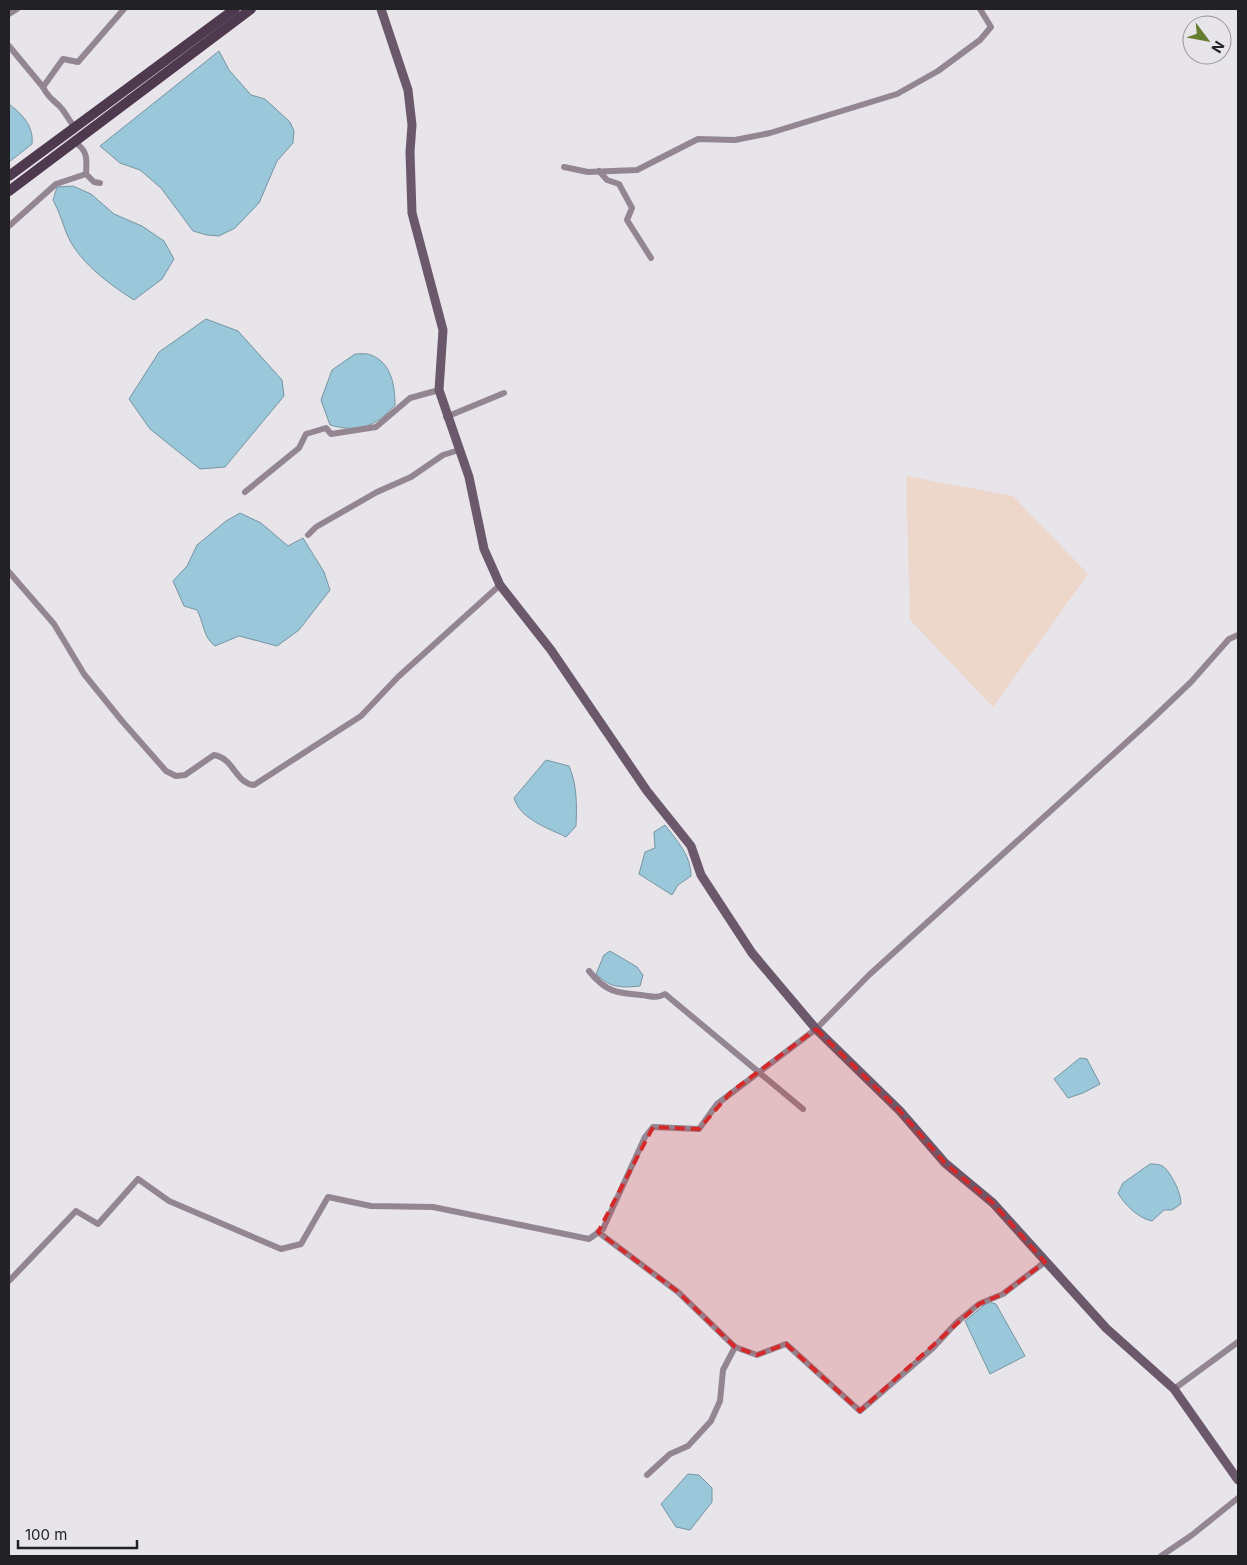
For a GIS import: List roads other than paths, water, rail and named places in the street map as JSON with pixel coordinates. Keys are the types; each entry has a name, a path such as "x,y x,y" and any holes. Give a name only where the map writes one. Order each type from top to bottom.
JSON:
{"main road":[{"path":"9,176 233,11 251,9"},
{"path":"381,9 408,90 412,131 410,152 412,213 443,330 438,390 446,417 469,477 484,549 500,585 551,650 647,791 691,846 701,875 752,953 816,1029 900,1111 945,1163 994,1203 1106,1328 1174,1389 1238,1480"},
{"path":"9,191 74,142 233,11"}],"street":[{"path":"9,14 17,9"},
{"path":"42,87 63,59 78,62 124,9"},
{"path":"564,167 588,172 637,170 698,139 735,140 770,133 896,94 938,71 980,40 990,28 980,9"},
{"path":"9,46 42,87 49,99 62,109 67,119 75,126"},
{"path":"74,142 83,148 88,158 86,174"},
{"path":"599,171 608,180 618,184 632,208 627,220 651,258"},
{"path":"86,174 94,182 100,183"},
{"path":"9,226 56,184 86,174"},
{"path":"245,492 299,448 306,434 326,428 331,434 376,427 410,398 438,390"},
{"path":"446,417 504,393"},
{"path":"308,535 316,527 377,492 411,477 443,455 459,450"},
{"path":"9,572 54,624 84,674 166,771 176,776 185,775 214,755 220,756 233,765 238,776 247,784 254,785 361,716 398,677 500,585"},
{"path":"9,1281 76,1211 98,1224 138,1180 169,1201 281,1249 301,1244 328,1197 371,1206 433,1207 589,1239 603,1229 645,1137 653,1127 699,1129 717,1104 761,1073 816,1029 868,975 1149,722 1191,682 1229,639 1238,635"},
{"path":"589,971 598,983 621,994 657,998 665,994 803,1109"},
{"path":"598,1232 678,1292 735,1347 757,1355 786,1344 860,1411 934,1348 956,1323 979,1304 1003,1294 1045,1262"},
{"path":"1174,1389 1238,1342"},
{"path":"647,1474 670,1454 688,1446 710,1421 720,1401 723,1370 735,1347"},
{"path":"1161,1556 1192,1535 1238,1498"}],"water":[{"path":"219,51 229,70 251,95 265,99 290,122 294,131 293,143 277,161 259,203 235,228 219,236 193,231 161,188 140,170 120,163 100,146"},
{"path":"9,104 29,126 32,144 9,162"},
{"path":"73,186 91,194 114,214 142,226 164,241 174,259 162,279 134,300 114,287 95,271 71,243 53,200 57,187"},
{"path":"206,319 238,331 282,380 284,396 225,467 200,469 150,429 129,399 159,352"},
{"path":"355,354 369,354 384,364 393,383 395,405 380,419 366,426 350,428 330,425 321,400 332,370"},
{"path":"240,513 261,523 288,546 303,538 324,572 330,590 299,630 277,646 239,636 215,646 206,634 197,610 184,606 173,581 187,566 197,545 226,521"},
{"path":"546,760 569,766 574,780 576,826 566,837 528,817 522,812 514,798"},
{"path":"665,825 686,855 689,861 691,876 678,885 672,895 639,874 645,852 655,848 654,832"},
{"path":"610,951 637,967 643,975 640,986 616,986 601,979 596,974 604,955"},
{"path":"1080,1058 1087,1059 1100,1084 1068,1098 1054,1079"},
{"path":"1150,1164 1163,1166 1169,1172 1181,1200 1181,1204 1172,1210 1164,1210 1152,1221 1132,1210 1118,1193 1123,1183"},
{"path":"988,1302 996,1304 1025,1356 990,1374 965,1321"},
{"path":"688,1474 699,1475 712,1488 712,1502 690,1530 676,1527 661,1504"}]}
